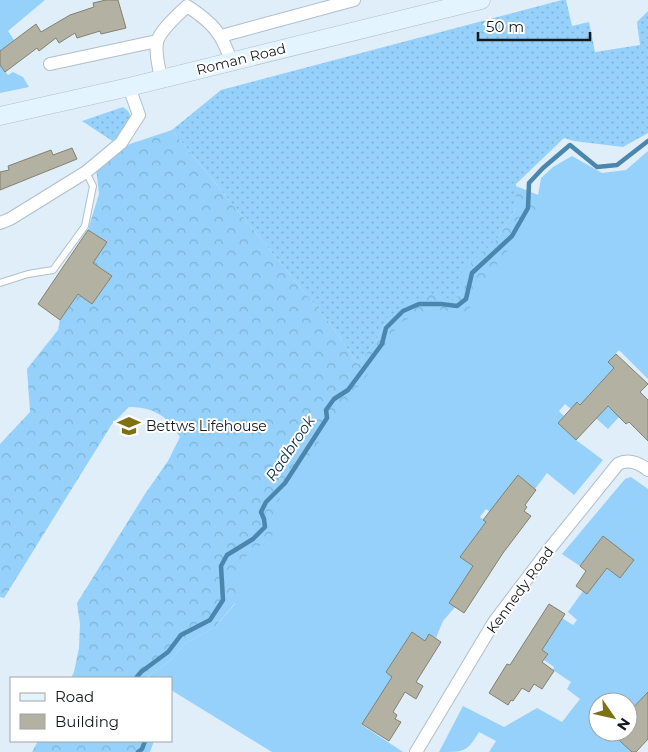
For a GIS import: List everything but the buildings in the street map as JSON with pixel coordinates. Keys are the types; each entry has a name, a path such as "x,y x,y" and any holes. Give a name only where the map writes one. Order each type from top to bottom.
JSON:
{"main road":[{"name":"Roman Road","path":"0,116 129,87 481,0"}],"street":[{"name":"Roman Road","path":"221,36 354,0"},
{"path":"161,78 158,65 157,41 170,22 187,3 221,36 232,62"},
{"path":"50,64 157,41"},
{"path":"0,223 10,219 86,172 121,142 139,114 129,87"},
{"name":"Kennedy Road","path":"416,752 494,622 547,552 618,464 624,461 632,461 648,470"}],"lane":[{"path":"0,283 28,274 53,270 85,226 93,186 86,172"}],"green space":[{"path":"0,0 45,0 8,31 14,40 0,51"},
{"path":"566,0 572,26 589,22 595,52 640,45 637,22 648,11 648,133 623,147 564,138 516,184 516,208 498,238 463,272 462,292 455,300 388,317 376,341 358,364 331,325 172,130 221,90"},
{"path":"0,65 8,75 13,72 23,77 29,87 0,93"},
{"path":"123,107 132,118 114,142 82,121"},
{"name":"Bettws Lifehouse","path":"172,130 331,325 358,364 376,341 388,317 427,293 455,300 462,292 462,272 498,238 516,208 516,186 570,208 214,628 184,644 171,660 148,677 72,677 79,648 80,624 77,603 145,494 168,461 180,437 170,423 159,414 138,407 129,407 112,424 4,598 0,597 0,444 30,412 27,369 58,330 60,320 78,294 92,304 112,276 93,263 107,242 88,230 99,194 96,167 127,145"},
{"path":"648,151 648,379 619,350 608,362 614,368 592,392 619,417 608,429 578,402 571,409 565,404 559,411 564,416 558,423 576,440 603,460 574,495 547,473 535,489 518,475 503,494 511,501 504,522 486,509 480,517 486,522 460,557 479,570 449,603 455,607 443,621 436,638 429,634 425,641 412,632 397,655 407,677 386,687 362,725 403,752 272,752 172,691 172,677 148,676 171,660 184,644 214,628 235,604 237,563 272,537 277,503 349,398 389,348 397,324 430,309 465,312 475,303 478,290 535,213 541,178 553,167 572,156 602,173 626,170"},
{"path":"631,477 648,489 648,694 638,703 638,692 588,692 588,742 622,742 632,752 489,752 496,741 479,732 471,744 464,750 439,752 463,706 504,727 537,708 562,722 580,699 567,689 571,682 553,670 554,667 544,660 548,653 542,650 562,618 573,625 577,620 568,612 583,591 587,594 607,568 620,578 634,560 603,536 580,566 562,554 625,479"},
{"path":"37,742 154,742 150,752 32,752"}],"waterway":[{"name":"Radbrook","path":"137,677 168,652 181,635 210,620 223,600 221,566 227,555 253,539 265,527 261,512 266,502 285,483 327,418 326,410 334,399 348,390 382,344 386,328 403,311 419,304 457,306 466,299 472,273 512,236 528,208 529,183 570,145 597,167 617,165 648,141"},
{"name":"Radbrook","path":"138,752 142,749 145,742"}],"place":[{"name":"Bettws Lifehouse","path":"129,426"}]}
